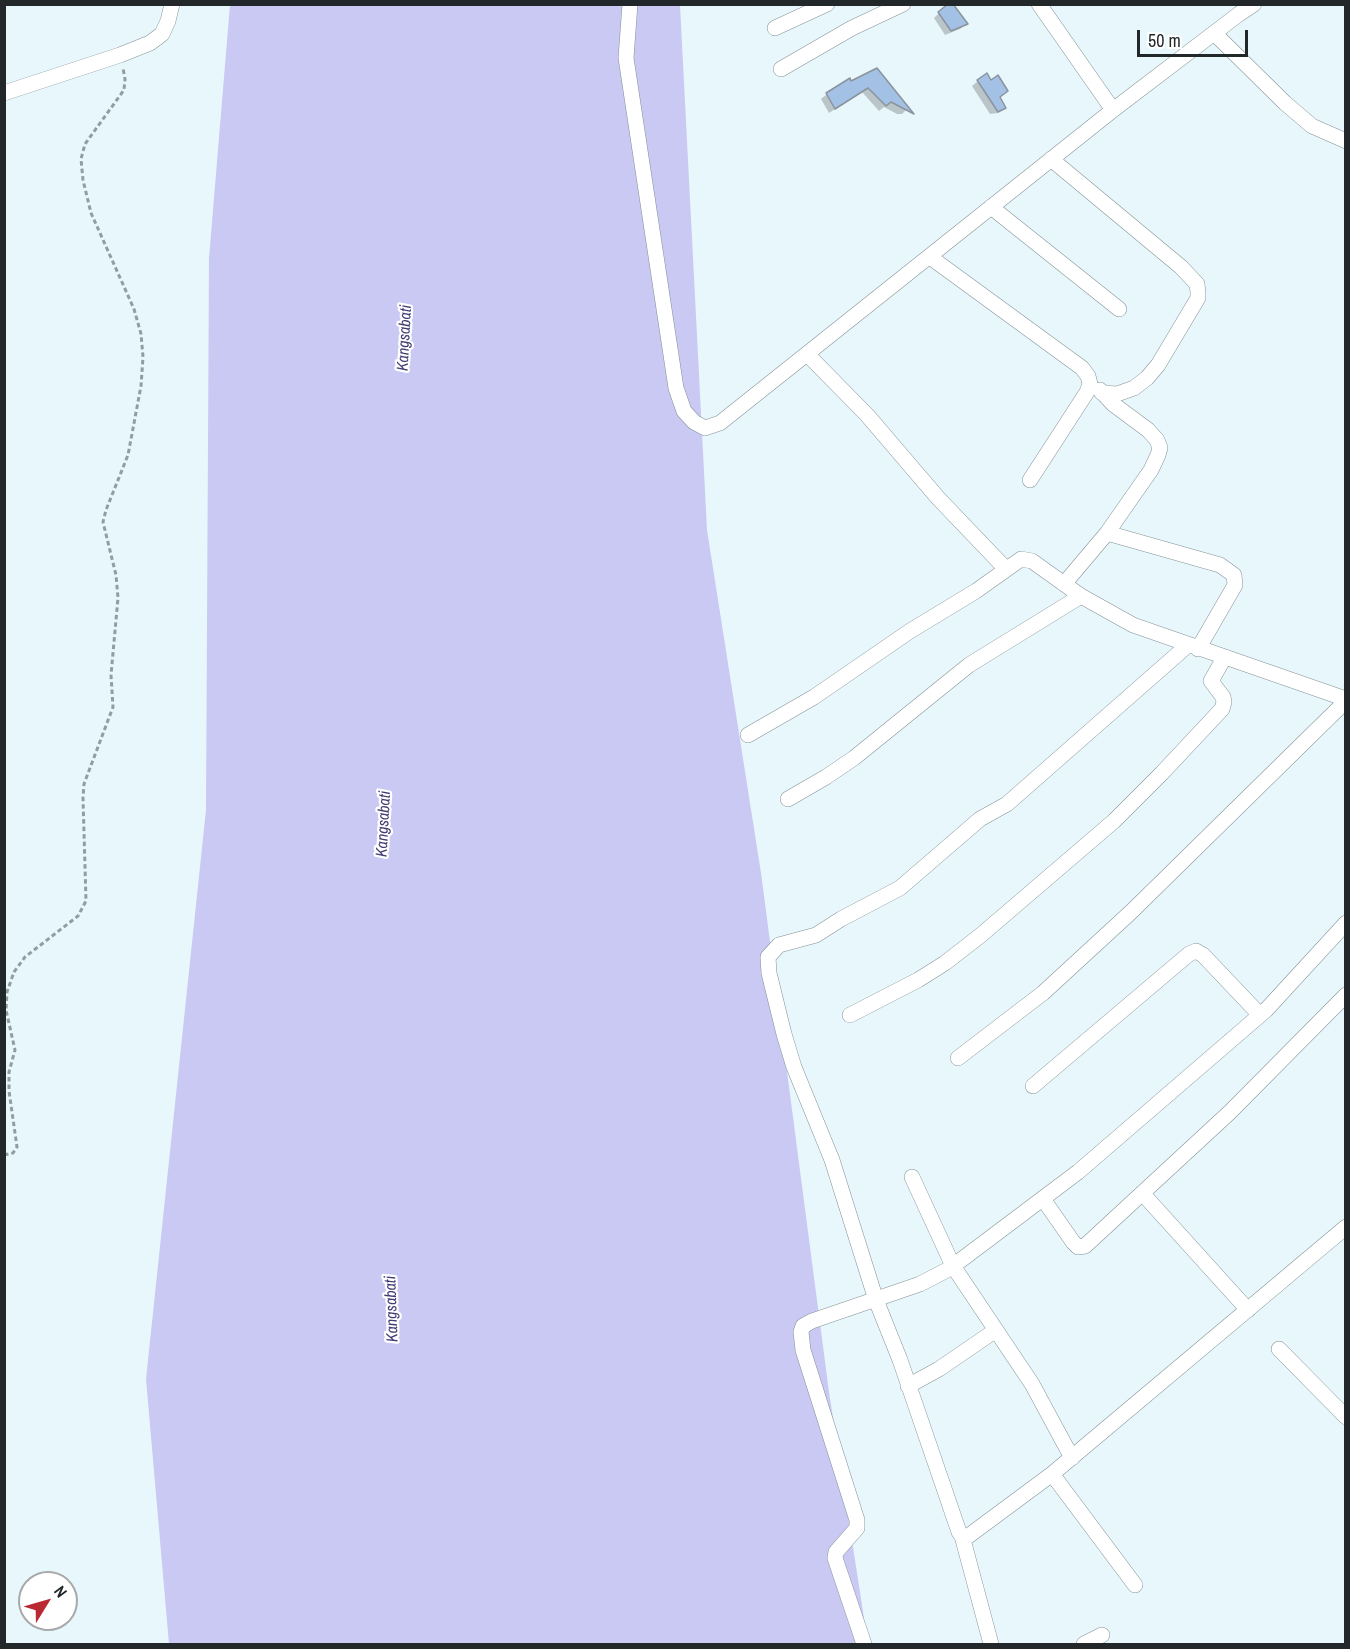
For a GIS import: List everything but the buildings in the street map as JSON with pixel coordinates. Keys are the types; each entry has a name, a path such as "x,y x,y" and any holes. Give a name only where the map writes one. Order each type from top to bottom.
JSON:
{"street":[{"path":"4,93 150,43 162,34 172,4"},
{"path":"630,4 626,58 676,388 684,411 694,422 705,428 720,423 1113,110 1254,4"},
{"path":"775,28 827,4"},
{"path":"781,69 852,28 903,4"},
{"path":"1039,4 1113,110"},
{"path":"1214,33 1285,103 1312,126 1346,141"},
{"path":"1051,159 1181,267 1197,284 1198,298 1158,365 1147,378 1134,388 1117,394 1102,393"},
{"path":"992,207 1119,309"},
{"path":"930,257 1082,368 1102,393 1157,440 1160,448 1150,470 1107,533 1064,584"},
{"path":"807,354 867,415 938,498 1006,569"},
{"path":"1030,480 1087,392 1090,384 1088,376"},
{"path":"991,1644 962,1536 958,1532 900,1360 876,1300 832,1160 794,1067 771,983 768,957 779,945 816,935 900,888 980,819 1007,804 1193,647 1235,585 1234,575 1220,566 1107,533"},
{"path":"748,735 831,685 910,631 976,591 1015,562 1027,559 1080,596 1133,625 1346,700 1122,920 1043,993 958,1058"},
{"path":"788,799 854,758 969,665 1080,596"},
{"path":"850,1015 918,980 945,963 1114,821 1222,709 1223,697 1211,681 1224,658"},
{"path":"864,1644 835,1558 836,1552 857,1528 857,1520 803,1350 801,1332 804,1326 812,1321 920,1284 952,1266 1043,1199 1078,1172 1260,1015 1288,988 1346,923"},
{"path":"1033,1086 1189,954 1196,951 1203,955 1260,1015"},
{"path":"1043,1199 1073,1242 1082,1247 1143,1194 1230,1112 1346,995"},
{"path":"912,1177 952,1266 1032,1384 1072,1458"},
{"path":"1143,1194 1248,1310"},
{"path":"962,1536 967,1537 1072,1458 1346,1227"},
{"path":"908,1386 939,1369 996,1330"},
{"path":"1278,1349 1346,1417"},
{"path":"1052,1474 1136,1585"},
{"path":"1084,1644 1102,1635"}],"path":[{"path":"4,1155 13,1153 17,1147 9,1091 9,1072 15,1050 6,1010 7,992 14,972 25,957 78,916 86,901 84,784 113,707 111,675 118,598 116,575 103,522 128,455 141,386 143,357 141,334 134,309 91,213 83,180 81,159 85,144 124,90 125,79 120,55"}],"water":[{"name":"Kangsabati","path":"230,5 680,5 707,530 761,873 829,1392 868,1644 169,1644 146,1379 206,810 209,258"}]}
